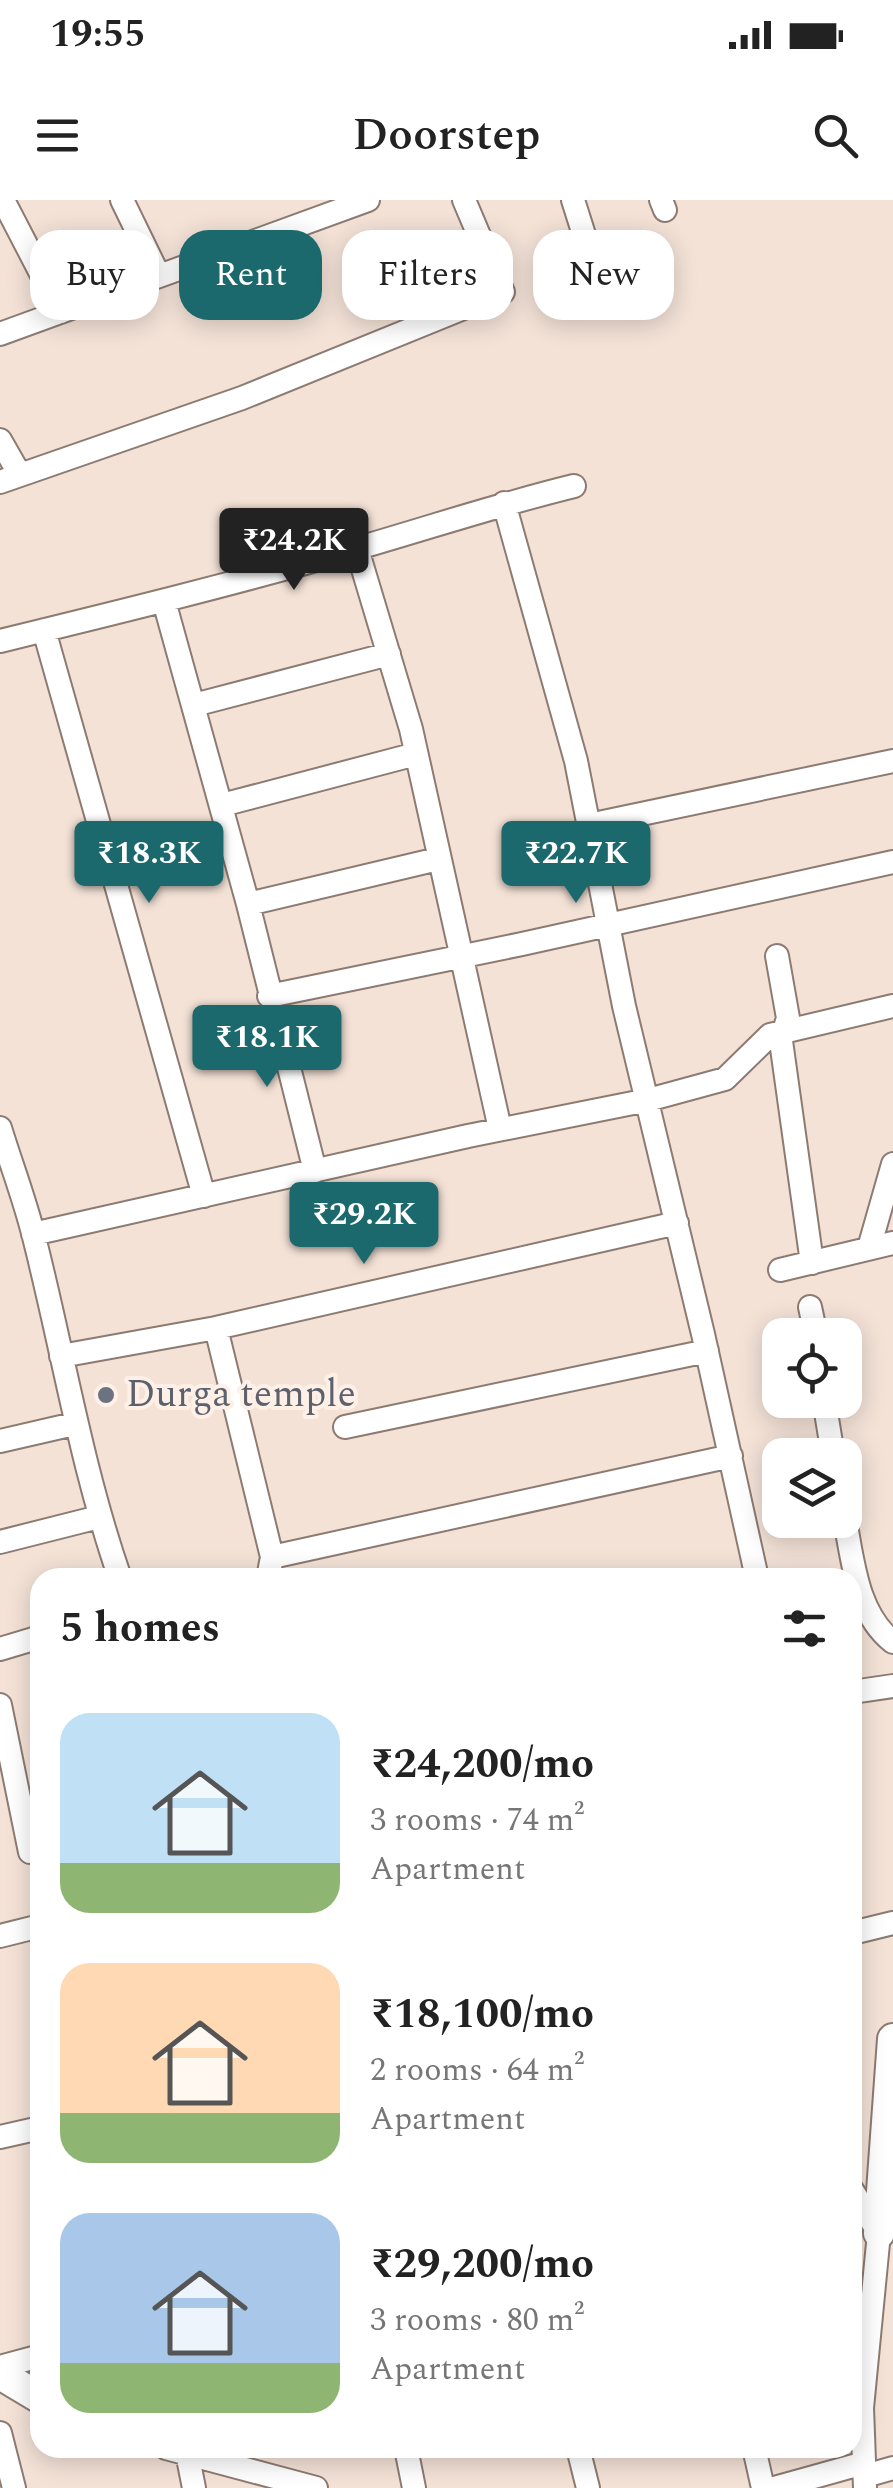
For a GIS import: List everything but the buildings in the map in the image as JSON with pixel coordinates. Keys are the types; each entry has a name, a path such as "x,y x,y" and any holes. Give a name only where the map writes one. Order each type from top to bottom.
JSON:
{"street":[{"path":"3,200 30,252"},
{"path":"122,200 137,230"},
{"path":"159,274 368,200"},
{"path":"0,440 10,478 242,398 503,292 464,200"},
{"path":"573,200 582,230"},
{"path":"0,334 39,320"},
{"path":"0,640 164,601 574,486"},
{"path":"504,503 557,687 589,824 624,1006 707,1351 754,1568"},
{"path":"356,549 416,754 500,1130"},
{"path":"164,601 222,805 315,1171"},
{"path":"44,630 204,1196"},
{"path":"194,705 389,654"},
{"path":"222,805 416,754"},
{"path":"589,824 893,761"},
{"path":"248,904 438,859"},
{"path":"270,996 893,862"},
{"path":"777,956 788,1018 781,1041 812,1263"},
{"path":"33,1234 648,1100 725,1079 770,1034 893,1006"},
{"path":"0,1128 33,1234 74,1424 98,1517 116,1568"},
{"path":"869,1248 893,1164"},
{"path":"61,1356 216,1328 677,1222"},
{"path":"780,1270 893,1243"},
{"path":"810,1307 812,1318"},
{"path":"216,1328 270,1567 731,1456"},
{"path":"346,1427 707,1351"},
{"path":"0,1441 74,1424"},
{"path":"0,1542 98,1517"},
{"path":"848,1538 854,1568"},
{"path":"862,1597 881,1633 893,1642"},
{"path":"0,1649 30,1640"},
{"path":"862,1691 893,1686"},
{"path":"0,1705 30,1852"},
{"path":"862,1931 893,1923"},
{"path":"0,1936 30,1928"},
{"path":"865,2476 862,2408 893,2039"},
{"path":"0,2137 30,2130"},
{"path":"862,2209 875,2234"},
{"path":"0,2370 30,2360"},
{"path":"0,2370 30,2391"},
{"path":"0,2433 14,2488"},
{"path":"181,2458 194,2488"},
{"path":"206,2458 316,2488"},
{"path":"408,2458 414,2488"},
{"path":"580,2458 588,2488"},
{"path":"756,2458 763,2488"},
{"path":"774,2488 865,2476 893,2468"}],"place":[{"name":"Durga temple","path":"106,1395"}]}
